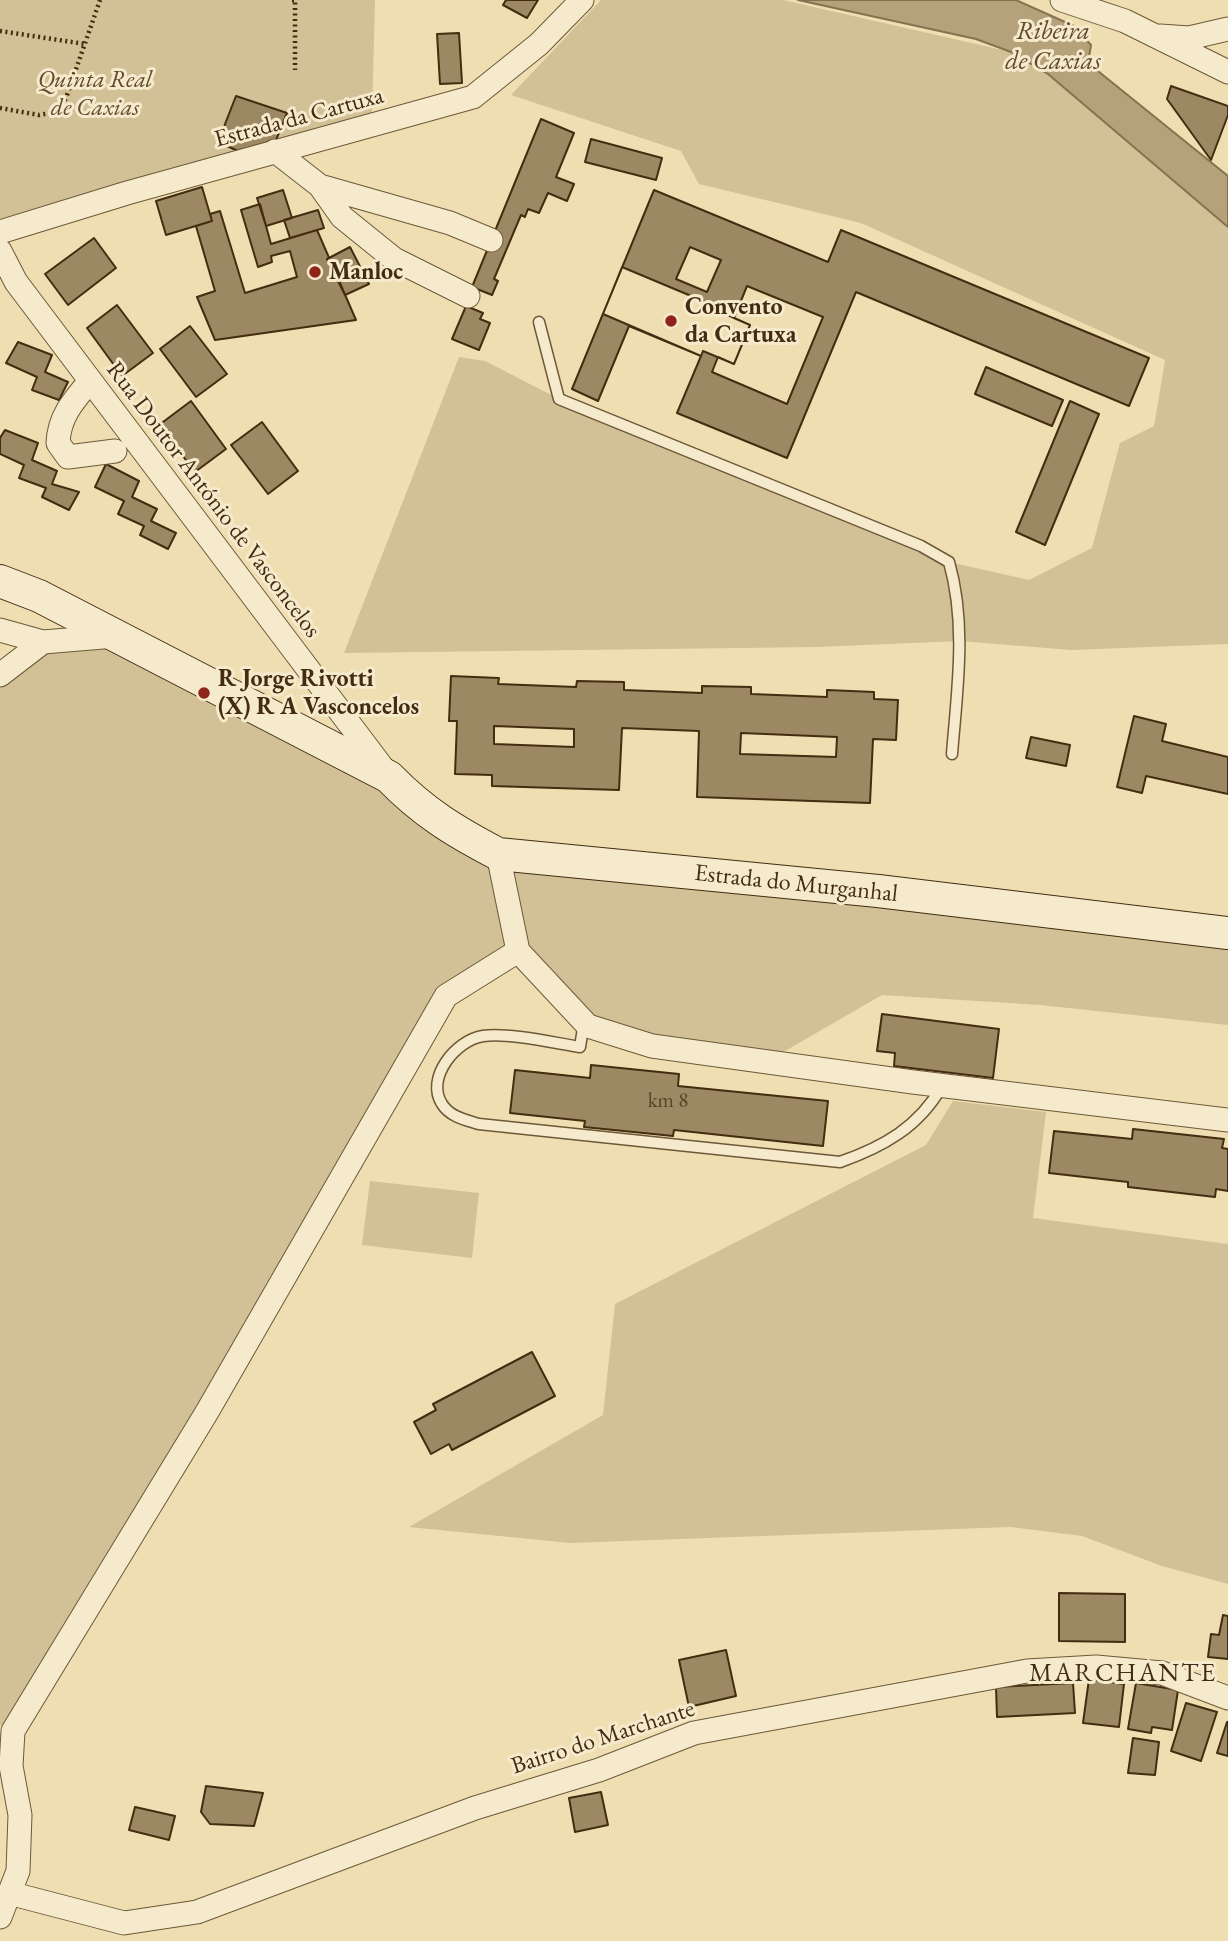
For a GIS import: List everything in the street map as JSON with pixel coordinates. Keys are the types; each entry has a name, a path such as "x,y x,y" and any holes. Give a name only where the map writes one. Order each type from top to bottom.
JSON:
{"street":[{"name":"Estrada da Cartuxa","path":"0,232 473,97 539,44 582,0"},
{"path":"1063,0 1076,0"},
{"path":"1063,0 1125,21 1228,72"},
{"path":"1106,0 1125,21"},
{"path":"1153,36 1189,38 1228,29"},
{"path":"275,152 320,186 342,217 394,259 468,296"},
{"path":"320,186 450,223 491,240"},
{"name":"Rua Doutor António de Vasconcelos","path":"0,251 16,282 389,777"},
{"path":"90,381 69,405 58,428 58,443 68,457 115,451"},
{"name":"Estrada do Murganhal","path":"0,581 39,596 389,777 418,807 453,831 498,854 878,891 1228,933"},
{"path":"0,630 43,642 115,636"},
{"path":"0,675 43,642"},
{"path":"498,854 517,951 588,1026 652,1046 942,1086 1228,1120"},
{"path":"0,1917 18,1871 20,1815 11,1766 13,1731 207,1412 446,996 517,951"},
{"name":"Bairro do Marchante","path":"9,1893 124,1923 197,1912 475,1808 599,1770 694,1733 1027,1671 1096,1667 1162,1673 1228,1698"}],"lane":[{"path":"539,322 559,399 920,546 949,562 958,594 960,641 952,754"},
{"path":"584,1022 580,1047 482,1036 462,1047 445,1062 436,1081 441,1103 451,1115 479,1124 840,1163 872,1151 921,1118 942,1086"}],"path":[{"path":"0,108 39,115 56,112 66,98 100,0"},
{"path":"292,0 295,1 295,70"},
{"path":"0,31 85,44"}],"green space":[{"name":"Quinta Real de Caxias","path":"0,0 375,0 372,115 0,219"},
{"path":"601,0 783,0 1011,52 1048,74 1228,227 1228,644 1071,650 960,641 817,647 344,653 459,357 485,361 559,399 949,562 1029,580 1092,548 1120,443 1154,426 1165,360 861,223 699,184 681,151 511,95"},
{"path":"94,625 498,854 1228,935 1228,1025 1040,1005 882,995 766,1062 588,1026 518,951 446,997 13,1731 0,1725 0,676"},
{"path":"953,1101 1046,1112 1033,1218 1228,1244 1228,1584 1162,1566 1082,1536 1011,1527 570,1543 409,1527 603,1415 615,1304 926,1145"},
{"path":"370,1181 479,1193 472,1258 362,1245"}],"water":[{"name":"Ribeira de Caxias","path":"798,0 1016,0 1074,26 1091,45 1088,63 1228,176 1228,227 1048,74 1011,52 976,39"}],"building":[{"path":"506,0 538,0 527,18 503,5"},
{"path":"459,33 462,83 440,84 437,34"},
{"path":"1171,86 1228,106 1228,115 1211,160 1167,99"},
{"path":"236,96 287,113 276,140 238,151 218,142"},
{"path":"541,119 574,133 556,177 574,184 567,201 548,193 539,213 528,209 525,217 521,215 494,279 498,281 492,295 472,287"},
{"path":"591,139 662,158 656,180 585,162"},
{"path":"202,187 212,221 166,235 156,201"},
{"path":"283,190 292,218 266,226 257,198"},
{"name":"Convento da Cartuxa","path":"654,190 828,262 841,230 1149,358 1129,406 856,292 787,458 677,413 701,356 629,326 598,401 572,389","holes":["690,247 721,260 707,292 676,279","747,286 823,317 787,404 712,372 718,357 734,364 750,325 734,318"]},
{"name":"Manloc","path":"260,204 271,244 317,230 356,320 215,340 197,297 215,291 196,226 212,221 210,214 220,211 245,293 297,277 290,251 271,256 272,262 258,267 241,210"},
{"path":"318,210 324,228 290,238 284,220"},
{"path":"94,238 116,268 68,305 45,274"},
{"path":"350,247 369,284 345,295 327,259"},
{"path":"622,267 715,306 714,309 750,325 734,364 703,351 701,356 603,314"},
{"path":"117,305 153,353 122,376 87,328"},
{"path":"466,306 483,313 480,319 490,323 479,350 452,339"},
{"path":"190,326 227,374 196,397 160,349"},
{"path":"18,342 52,355 45,372 68,382 59,400 32,390 37,377 6,363"},
{"path":"986,367 1063,400 1052,426 975,394"},
{"path":"191,401 226,449 195,472 159,425"},
{"path":"1070,401 1099,414 1045,545 1016,532"},
{"path":"262,422 298,471 268,494 231,445"},
{"path":"5,430 38,443 32,460 57,471 52,484 79,492 69,510 42,497 46,488 19,478 24,465 0,454 0,438"},
{"path":"106,464 139,481 132,497 157,509 151,521 176,533 168,549 140,535 144,526 118,514 124,501 95,487"},
{"path":"451,676 499,678 498,684 576,687 577,681 624,682 624,690 702,693 702,686 751,687 751,694 827,697 827,690 874,692 874,699 898,700 896,740 873,739 870,803 697,797 699,731 622,728 619,790 492,786 492,775 455,774 457,721 449,721","holes":["494,726 574,729 574,747 494,744","741,733 837,737 836,757 740,754"]},
{"path":"1134,716 1166,724 1162,741 1228,757 1228,794 1146,776 1142,793 1117,787"},
{"path":"1031,737 1070,745 1066,766 1026,758"},
{"path":"882,1014 999,1029 993,1078 894,1066 895,1053 877,1051"},
{"path":"591,1065 679,1074 678,1086 828,1101 823,1146 674,1130 673,1136 584,1127 585,1121 510,1113 515,1070 590,1078"},
{"path":"1133,1129 1224,1139 1222,1148 1228,1149 1228,1191 1216,1189 1215,1197 1128,1187 1128,1182 1049,1173 1054,1131 1132,1139"},
{"path":"532,1352 555,1396 452,1450 449,1444 431,1454 414,1422 436,1410 433,1404"},
{"path":"1059,1593 1125,1594 1125,1642 1059,1641"},
{"path":"1223,1615 1228,1616 1228,1659 1208,1657 1211,1634 1219,1635"},
{"path":"726,1650 736,1696 689,1707 679,1660"},
{"path":"1089,1679 1124,1684 1119,1727 1083,1723"},
{"path":"1073,1683 1075,1713 997,1717 996,1687"},
{"path":"1136,1683 1178,1690 1172,1730 1152,1727 1151,1733 1128,1729"},
{"path":"1186,1703 1217,1712 1201,1761 1171,1751"},
{"path":"1228,1722 1228,1756 1217,1753"},
{"path":"1133,1738 1159,1742 1155,1775 1128,1773"},
{"path":"206,1786 263,1793 254,1826 210,1824 201,1812"},
{"path":"601,1792 608,1825 575,1832 569,1798"},
{"path":"135,1807 175,1816 169,1840 129,1830"}],"place":[{"name":"Manloc","path":"315,272"},
{"name":"Convento da Cartuxa","path":"671,321"},
{"name":"R Jorge Rivotti (X) R A Vasconcelos","path":"204,693"}],"district":[{"name":"MARCHANTE","path":"1123,1674"}]}
